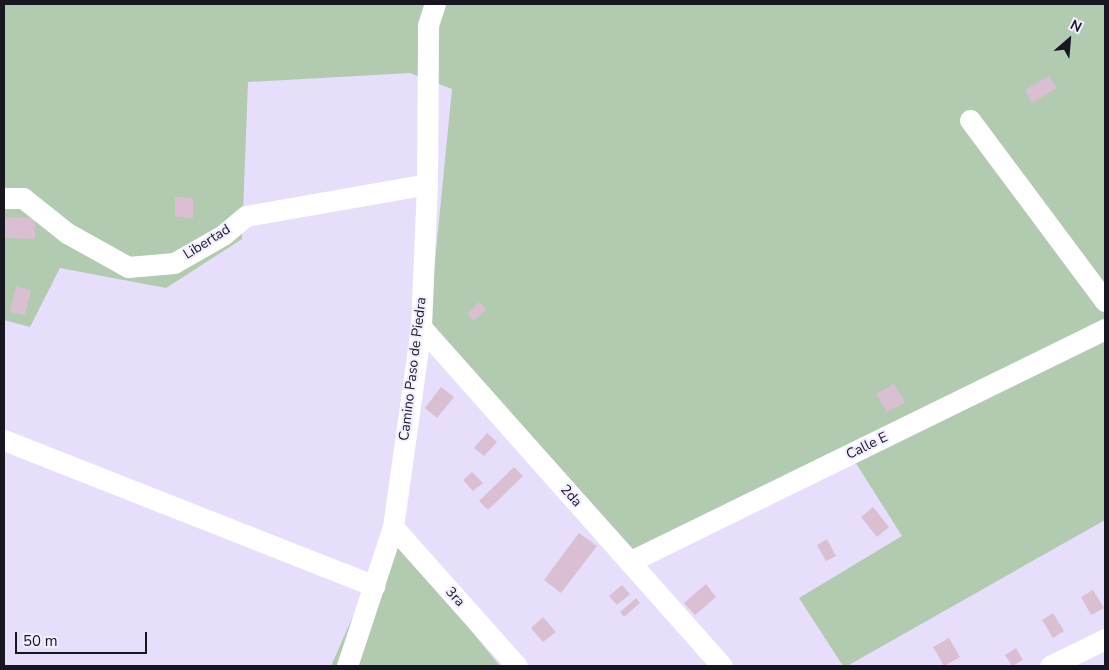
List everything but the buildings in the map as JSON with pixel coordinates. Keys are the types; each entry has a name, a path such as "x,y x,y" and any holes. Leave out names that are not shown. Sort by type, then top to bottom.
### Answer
{"street":[{"name":"Camino Paso de Piedra","path":"347,666 393,527 421,326 427,184 428,25 435,4"},
{"path":"970,120 1105,301"},
{"name":"Libertad","path":"4,198 23,198 66,233 128,267 174,263 223,235 246,216 427,184"},
{"name":"2da","path":"421,326 722,666"},
{"name":"Calle E","path":"629,562 1105,330"},
{"path":"4,440 374,586"},
{"name":"3ra","path":"393,527 517,666"},
{"path":"1050,666 1105,639"}],"green space":[{"path":"4,4 1105,4 1105,520 847,666 843,666 799,598 902,536 845,446 644,561 429,322 452,89 410,73 248,82 242,239 166,288 60,268 30,327 4,320"},
{"path":"390,532 500,666 331,666"}]}
